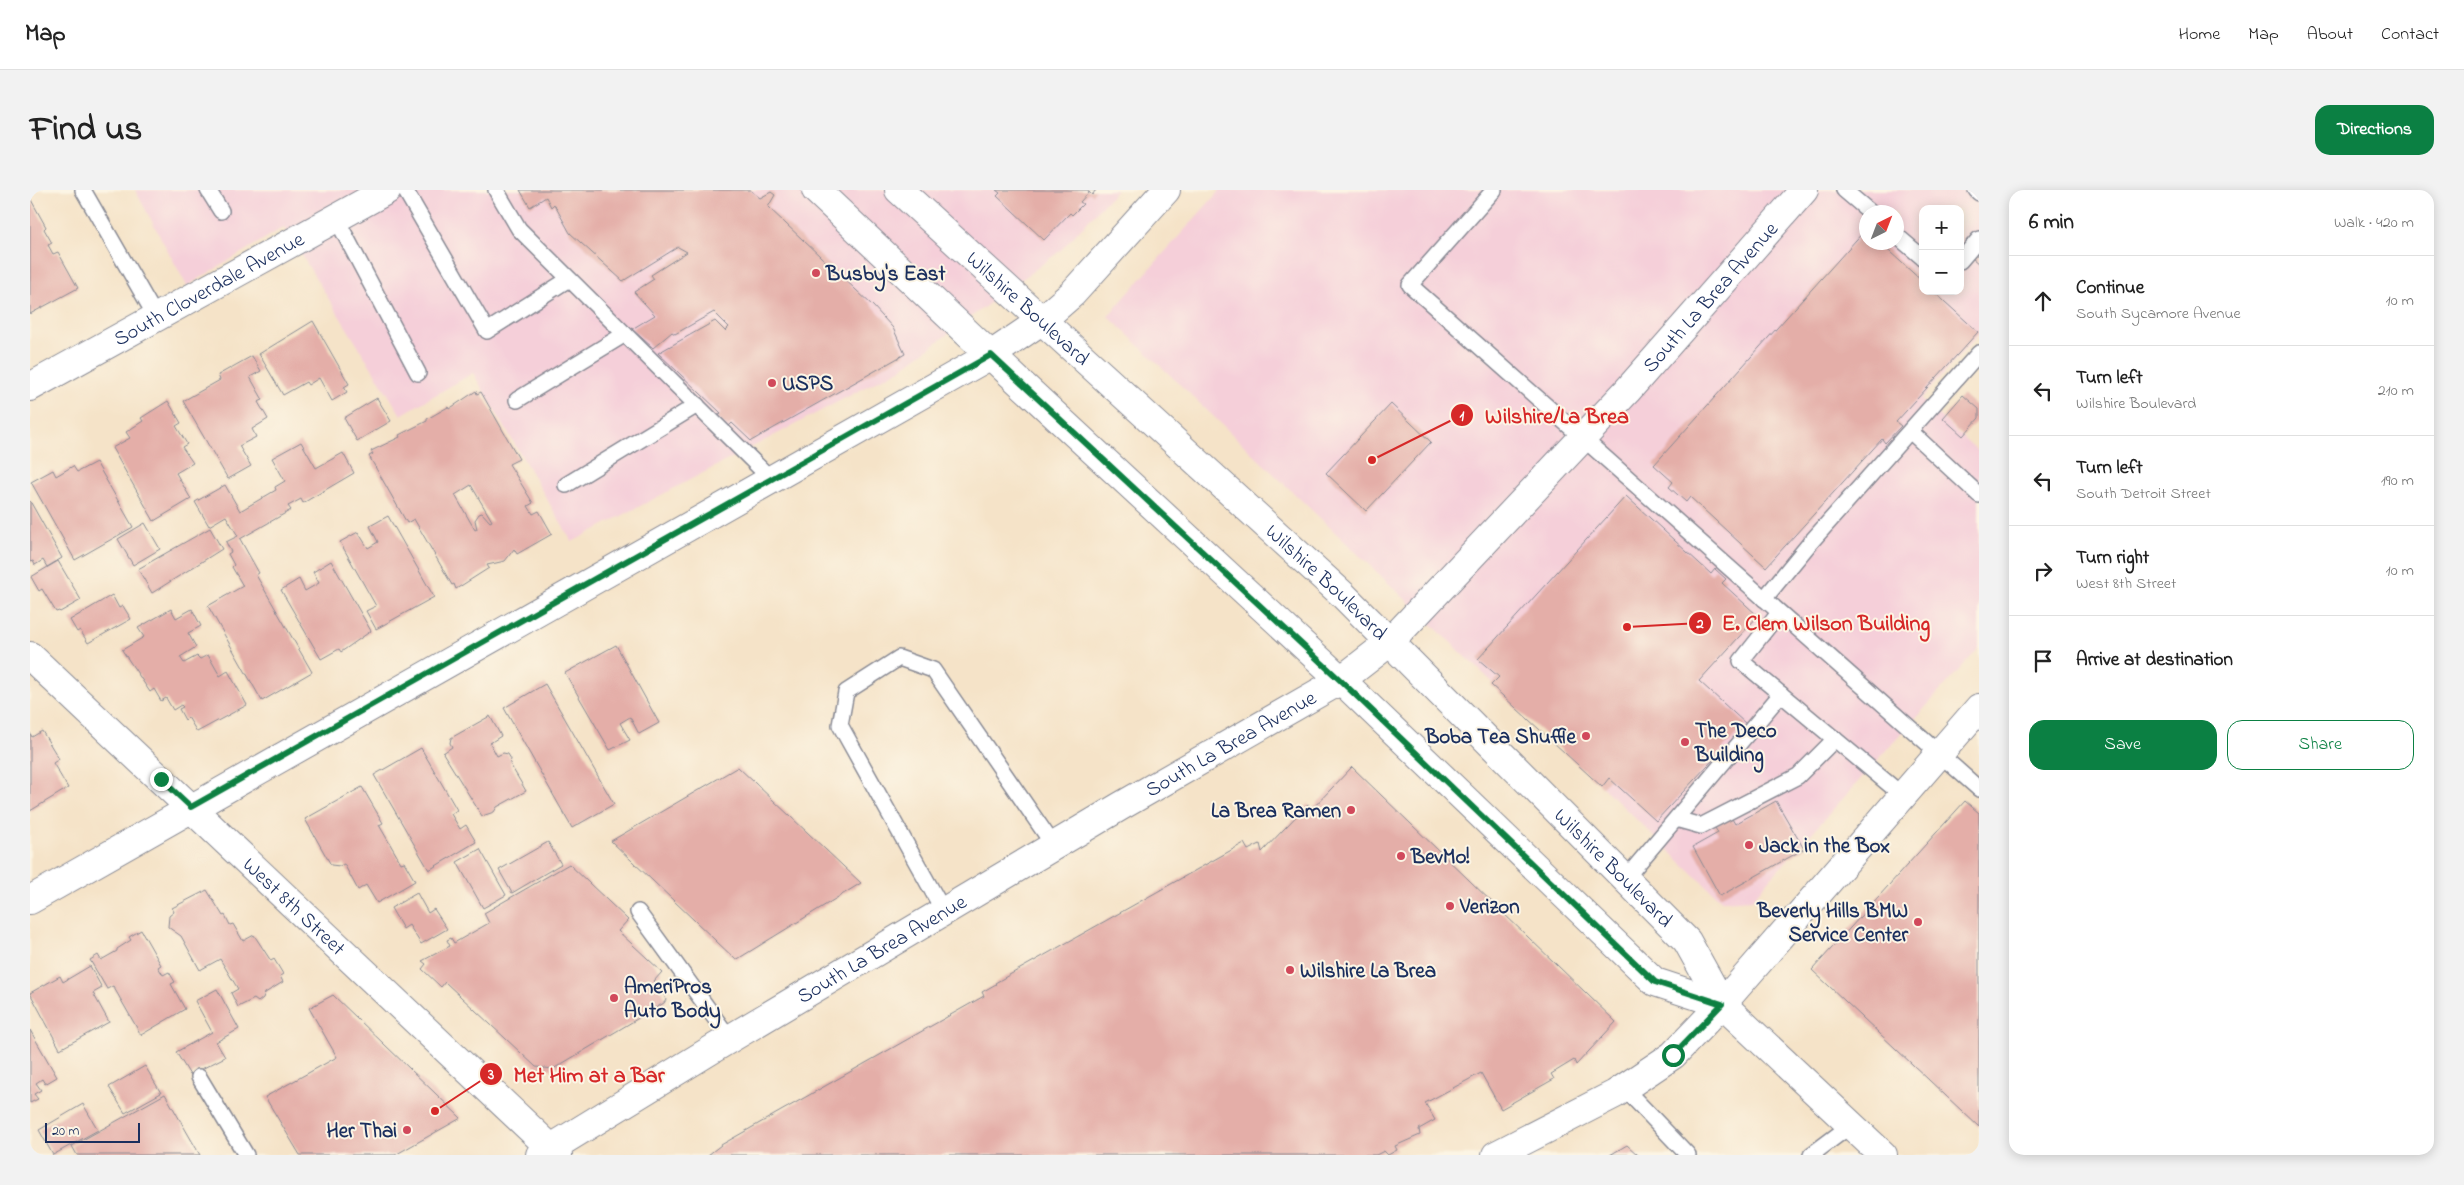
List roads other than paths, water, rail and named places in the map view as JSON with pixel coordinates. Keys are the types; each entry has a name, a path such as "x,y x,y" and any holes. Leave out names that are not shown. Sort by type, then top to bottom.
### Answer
{"main road":[{"name":"South Cloverdale Avenue","path":"30,387 387,190"},
{"name":"Wilshire Boulevard","path":"816,190 1340,680 1655,982 1722,1004"},
{"name":"Wilshire Boulevard","path":"899,190 1343,595 1687,942 1722,1004 1883,1155"},
{"path":"30,900 991,355 1041,321 1072,294 1166,190"},
{"name":"South La Brea Avenue","path":"550,1153 730,1039 1054,846 1340,680 1390,642 1627,391 1804,190"},
{"name":"West 8th Street","path":"30,656 191,807 550,1153"},
{"path":"1496,1155 1624,1088 1673,1055 1722,1004 1938,752 1979,708"}],"lane":[{"path":"83,190 156,317"},
{"path":"208,190 221,212"},
{"path":"405,190 487,331 569,279"},
{"path":"496,190 519,229 771,479"},
{"path":"1494,190 1410,286 1979,789"},
{"path":"1844,190 1862,205"},
{"path":"1976,190 1979,193"},
{"path":"336,218 418,373"},
{"path":"1964,256 1979,239"},
{"path":"1904,242 1919,255"},
{"path":"517,400 625,334"},
{"path":"1764,599 1810,543 1979,353"},
{"path":"566,485 697,405"},
{"path":"1910,431 1979,495"},
{"path":"1779,613 1741,661 1902,794"},
{"path":"944,912 840,725 846,692 899,658 933,670 1054,846"},
{"path":"1625,879 1780,694"},
{"path":"1676,819 1701,826 1798,776 1835,739"},
{"path":"638,912 730,1039"},
{"path":"199,1077 246,1155"},
{"path":"1624,1088 1688,1155"},
{"path":"1811,1155 1851,1126"}],"place":[{"name":"Busby's East","path":"816,273"},
{"name":"USPS","path":"772,383"},
{"name":"Wilshire/La Brea","path":"1372,460"},
{"name":"E. Clem Wilson Building","path":"1627,627"},
{"name":"Boba Tea Shuffle","path":"1586,736"},
{"name":"The Deco Building","path":"1685,742"},
{"name":"La Brea Ramen","path":"1351,810"},
{"name":"Jack in the Box","path":"1749,845"},
{"name":"BevMo!","path":"1401,856"},
{"name":"Verizon","path":"1450,906"},
{"name":"Beverly Hills BMW Service Center","path":"1918,922"},
{"name":"Wilshire La Brea","path":"1290,970"},
{"name":"AmeriPros Auto Body","path":"614,998"},
{"name":"Met Him at a Bar","path":"435,1111"},
{"name":"Her Thai","path":"407,1130"}]}
